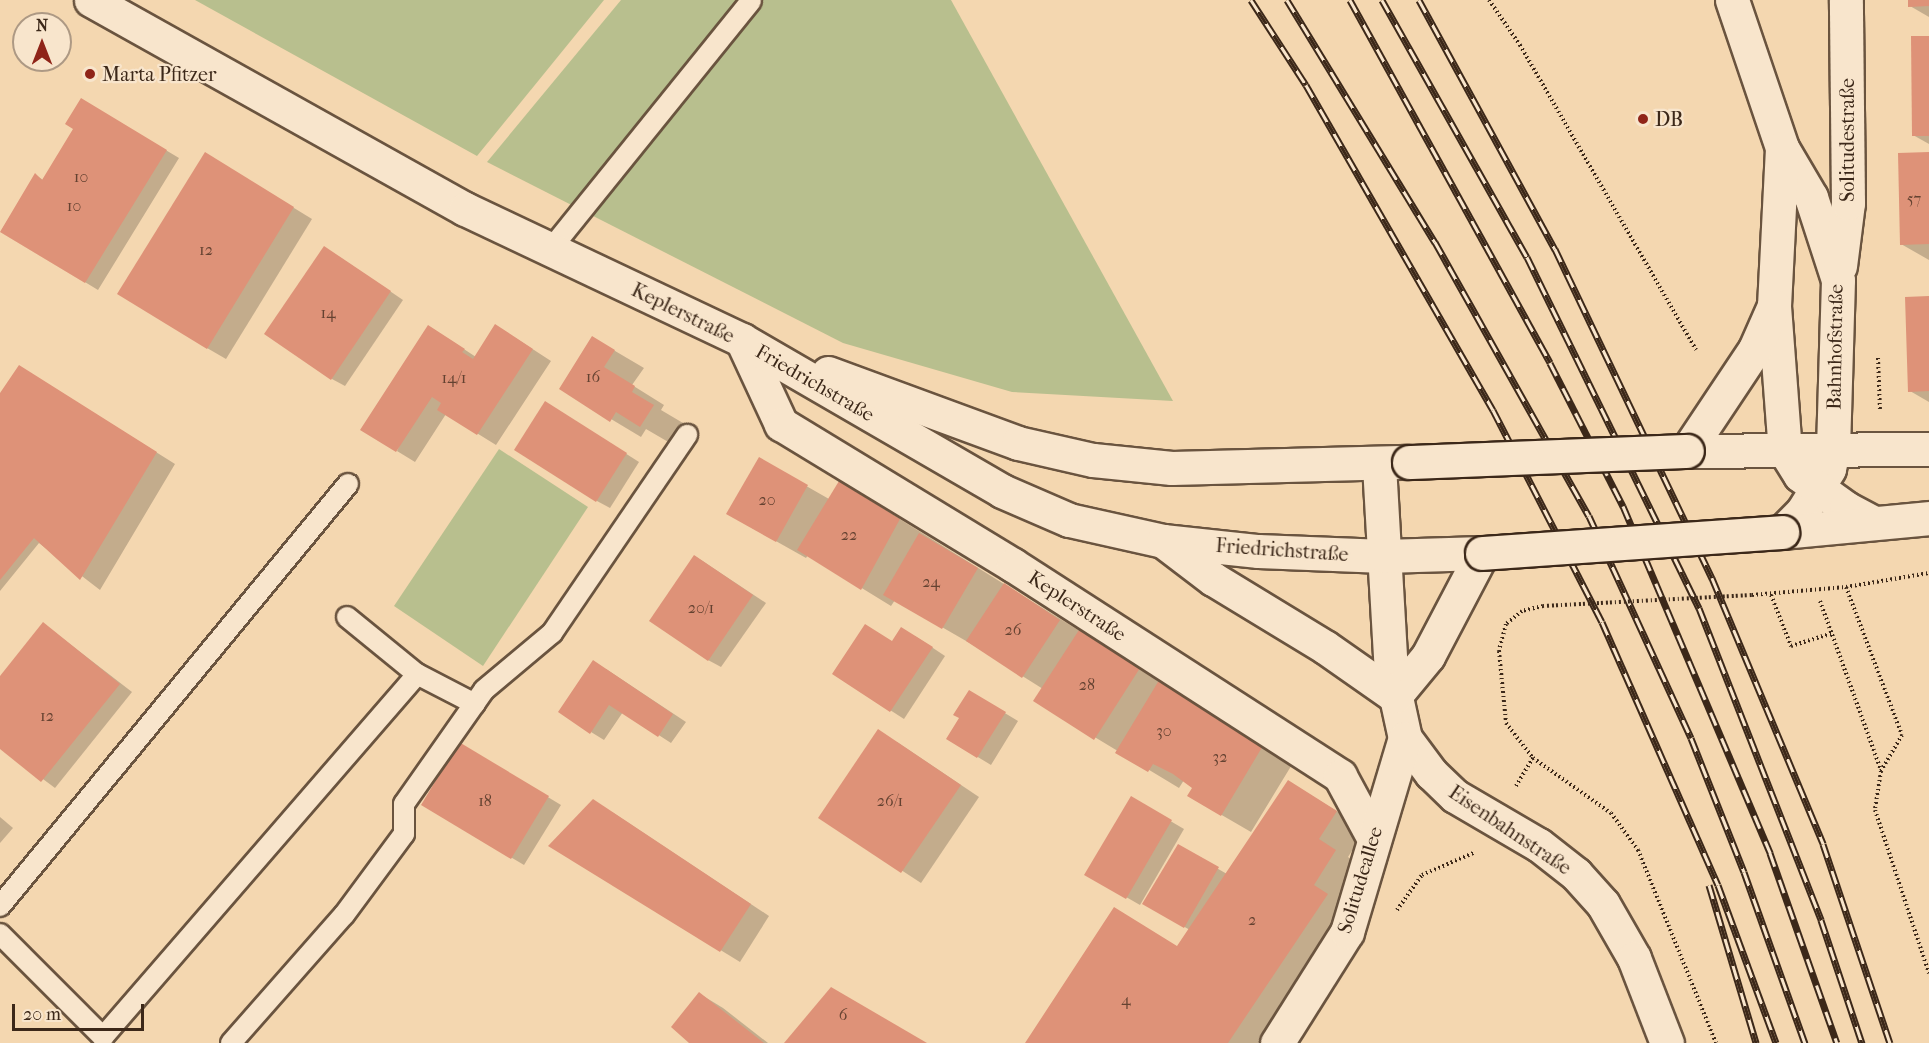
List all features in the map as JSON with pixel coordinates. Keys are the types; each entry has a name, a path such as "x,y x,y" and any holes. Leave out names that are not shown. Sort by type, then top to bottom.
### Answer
{"main road":[{"name":"Keplerstraße","path":"91,0 465,209 742,340 781,424 1013,565 1340,776 1372,837"},
{"name":"Bahnhofstraße","path":"1732,0 1782,148 1812,197 1838,280 1833,451"},
{"name":"Solitudestraße","path":"1838,280 1848,203 1846,0"},
{"name":"Bahnhofstraße","path":"1782,148 1780,245 1774,306 1785,452"},
{"name":"Bahnhofstraße","path":"1687,452 1755,349 1774,306"},
{"name":"Friedrichstraße","path":"742,340 1018,443 1093,459 1172,468 1394,464 1687,452 1929,450"},
{"name":"Friedrichstraße","path":"742,340 1002,491 1068,520 1163,541 1258,551 1384,556 1482,553 1782,532 1929,518"},
{"path":"1782,532 1802,512 1818,489 1829,469 1833,451"},
{"path":"1785,452 1800,475 1818,489 1874,523"},
{"name":"Eisenbahnstraße","path":"1394,464 1384,556 1395,696 1405,738 1431,773 1455,796 1539,844 1576,874 1603,904 1634,958 1667,1043"},
{"path":"1163,541 1213,579 1325,647 1395,696 1428,656 1482,553"},
{"name":"Solitudeallee","path":"1277,1043 1347,932 1372,837 1405,738"}],"lane":[{"path":"550,250 750,1"},
{"path":"231,1043 344,915 404,834 404,804 484,690 552,633 687,435"},
{"path":"0,906 348,484"},
{"path":"347,617 417,674 475,704"},
{"path":"0,934 103,1037 417,674"}],"path":[{"path":"1489,0 1520,45 1696,350"},
{"path":"1347,932 1382,931 1422,874 1470,857 1533,758 1506,723 1499,651 1506,624 1522,611 1543,606 1771,595 1846,587 1929,573"},
{"path":"1846,587 1902,735 1881,771 1875,810 1929,973"},
{"path":"1771,595 1791,646 1833,633"},
{"path":"1820,601 1881,771"}],"green space":[{"path":"195,0 604,0 477,156"},
{"path":"621,0 951,0 1173,401 1012,392 843,343 487,162"},
{"path":"499,449 588,507 483,666 394,606"}],"building":[{"path":"1908,0 1929,0 1929,6 1908,7"},
{"path":"1911,36 1929,36 1929,136 1912,136"},
{"path":"81,98 167,150 85,283 0,232 35,173 42,180 73,129 65,124"},
{"path":"205,152 294,207 207,349 117,294"},
{"path":"1929,152 1929,244 1900,245 1898,153"},
{"path":"324,246 391,291 331,380 264,334"},
{"path":"1929,296 1929,391 1908,392 1905,297"},
{"path":"495,324 533,349 477,435 437,410 441,403 432,397 396,452 360,430 428,325 465,349 462,352 473,359"},
{"path":"592,336 615,350 604,367 635,386 632,392 654,405 640,427 616,412 610,422 559,389"},
{"path":"19,365 157,452 80,580 34,538 0,580 0,393"},
{"path":"545,401 627,453 596,502 514,450"},
{"path":"759,457 808,485 776,542 726,514"},
{"path":"839,481 900,519 861,590 797,550"},
{"path":"919,533 978,568 942,629 883,595"},
{"path":"694,555 753,595 708,661 649,621"},
{"path":"1004,583 1060,620 1022,678 966,641"},
{"path":"43,622 120,684 41,782 0,749 0,676"},
{"path":"865,624 892,641 901,627 933,647 890,712 832,674"},
{"path":"1079,630 1140,668 1094,740 1033,701"},
{"path":"593,660 673,714 658,737 609,705 590,734 558,712"},
{"path":"1161,677 1267,739 1221,816 1187,796 1192,788 1173,774 1153,764 1148,772 1115,753"},
{"path":"969,690 1006,712 977,758 946,739 959,718 953,715"},
{"path":"878,729 961,785 901,873 818,818"},
{"path":"459,742 549,796 511,859 421,805"},
{"path":"1288,780 1337,811 1319,839 1336,850 1314,885 1328,894 1228,1043 1025,1043 1114,907 1177,946"},
{"path":"1131,796 1172,820 1126,899 1084,875"},
{"path":"593,799 751,904 720,952 548,846"},
{"path":"1178,844 1219,867 1184,928 1142,904"},
{"path":"831,987 927,1043 784,1043"},
{"path":"699,992 764,1043 689,1043 671,1027"}],"railway":[{"path":"1251,0 1306,85 1493,410 1602,622 1718,885 1776,1043"},
{"path":"1287,0 1435,242 1589,516 1691,738 1744,872 1805,1043"},
{"path":"1350,0 1550,363 1623,506 1770,853 1837,1043"},
{"path":"1382,0 1527,257 1699,608 1821,920 1862,1043"},
{"path":"1419,0 1555,249 1712,578 1823,844 1890,1043"},
{"path":"1709,885 1756,1043"}],"place":[{"name":"Marta Pfitzer","path":"90,74"},
{"name":"DB","path":"1643,119"}]}
